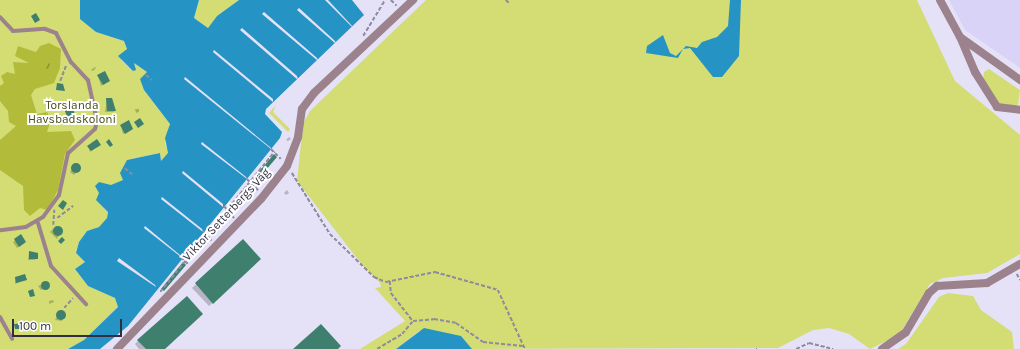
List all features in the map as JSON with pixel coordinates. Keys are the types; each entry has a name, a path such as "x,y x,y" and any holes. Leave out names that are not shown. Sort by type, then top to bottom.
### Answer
{"street":[{"name":"Viktor Setterbergs Väg","path":"117,349 263,196 287,166 306,103 413,0"},
{"path":"940,0 960,37 989,98 997,107 1020,110"},
{"path":"960,37 1020,80"},
{"path":"882,349 906,332 928,293 937,286 987,283 1020,264"}],"lane":[{"path":"0,19 13,31 54,32 69,60 88,80 96,106 97,126 68,154 53,204 38,223 0,230"},
{"path":"38,223 51,266 86,304"},
{"path":"0,317 12,339"}],"path":[{"path":"362,41 384,0"},
{"path":"506,0 509,3"},
{"path":"60,80 69,60"},
{"path":"146,75 152,80"},
{"path":"271,149 287,166 330,234 374,277 390,281 435,272 498,290 525,349"},
{"path":"159,290 274,152"},
{"path":"125,168 133,175"},
{"path":"247,179 263,196"},
{"path":"53,204 56,218"},
{"path":"53,225 56,218 73,206"},
{"path":"224,206 238,222"},
{"path":"203,231 216,245"},
{"path":"181,257 193,269"},
{"path":"390,281 394,299 413,321"},
{"path":"156,287 164,299"},
{"path":"64,308 78,296"},
{"path":"377,349 402,334 413,321 442,320 456,323 483,342 523,346"},
{"path":"796,349 809,343 833,349"}],"shaded area":[{"path":"949,0 1020,0 1020,68 965,30"}],"green space":[{"name":"Torslanda Havsbadskoloni","path":"0,0 80,0 96,32 124,41 127,49 121,60 133,71 134,63 147,72 144,90 170,124 165,143 169,153 161,162 160,153 127,160 123,180 99,193 103,207 108,212 107,218 99,227 87,231 79,242 76,253 85,262 75,269 88,286 115,298 118,307 84,340 68,349 0,349"},
{"path":"199,0 239,0 217,16 208,28 194,18"},
{"path":"426,0 917,0 955,81 1020,135 1020,254 987,273 943,278 930,284 899,335 870,349 849,334 829,328 813,330 778,348 464,349 419,331 396,349 360,349 405,321 375,288 381,287 380,283 363,266 297,181 303,124 310,111"},
{"path":"49,43 61,49 60,68 54,83 35,89 31,95 37,114 47,112 51,120 47,132 71,131 75,140 65,154 58,190 47,210 40,208 30,216 24,210 23,186 0,170 0,140 16,126 9,122 8,111 0,101 0,86 4,83 1,76 7,72 15,74 13,62 29,63 15,56 18,46 36,52 40,46"},
{"path":"989,69 1020,90 1018,105 1000,105 983,82 984,72"},
{"path":"276,105 273,112 290,129 288,132 269,113"},
{"path":"948,293 973,296 981,310 1012,332 1014,349 898,349 906,344 939,297"}],"water":[{"path":"80,0 199,0 194,18 208,28 217,16 239,0 352,0 364,15 266,109 265,114 282,132 280,138 128,326 100,349 68,349 84,340 118,307 115,298 88,286 75,269 85,262 76,253 79,242 87,231 99,227 107,218 108,212 96,200 99,193 95,186 99,182 111,185 123,180 120,173 127,160 160,153 161,161 168,153 165,138 170,124 144,90 140,79 147,72 134,63 136,70 133,71 118,56 127,49 124,41 96,32 80,19"},
{"path":"730,0 741,0 739,56 722,77 713,77 690,48 683,49 686,46 697,48 702,42 717,37 728,26"},
{"path":"663,35 670,53 676,56 683,49 678,58 646,53 647,46"},
{"path":"424,328 461,336 472,349 396,349"}],"pier":[{"path":"325,0 328,0 354,28 351,26"},
{"path":"299,8 335,41 336,44 297,10"},
{"path":"264,12 317,58 318,61 262,14"},
{"path":"242,28 297,76 298,80 240,30"},
{"path":"214,50 273,99 273,102 213,52"},
{"path":"185,77 271,148 271,149 184,79"},
{"path":"202,142 246,177 247,179 201,144"},
{"path":"183,171 223,204 223,207 182,173"},
{"path":"162,197 202,229 203,232 161,199"},
{"path":"145,226 180,255 181,257 144,228"},
{"path":"119,258 155,285 156,287 117,261"}],"building":[{"path":"36,13 40,20 35,23 31,16"},
{"path":"105,71 110,81 103,85 97,75"},
{"path":"57,83 63,84 65,91 56,90"},
{"path":"106,98 112,98 116,111 107,111"},
{"path":"72,106 76,117 69,120 64,109"},
{"path":"140,118 144,124 138,128 134,122"},
{"path":"129,120 133,129 125,134 120,125"},
{"path":"97,139 101,145 91,151 87,146"},
{"path":"109,139 113,145 110,147 106,142"},
{"path":"274,154 277,157 254,184 251,181"},
{"path":"76,163 81,168 76,173 71,168"},
{"path":"247,186 250,189 232,210 229,207"},
{"path":"63,200 67,203 63,210 58,206"},
{"path":"226,211 229,214 211,235 208,232"},
{"path":"56,226 60,226 62,227 62,235 56,236 53,233 53,229"},
{"path":"21,234 26,242 19,247 14,239"},
{"path":"62,237 65,240 61,244 58,241"},
{"path":"205,237 208,239 190,260 187,257"},
{"path":"243,239 261,259 213,304 195,283"},
{"path":"29,251 38,253 38,259 29,259"},
{"path":"183,262 186,265 164,291 161,289"},
{"path":"25,274 27,280 16,283 15,277"},
{"path":"45,280 50,285 45,290 40,285"},
{"path":"33,289 35,296 30,297 28,291"},
{"path":"187,296 203,314 165,349 146,349 137,340"},
{"path":"59,310 63,310 65,311 65,319 59,320 56,317 56,313"},
{"path":"23,323 23,329 15,329 14,324"},
{"path":"321,324 341,346 338,349 293,349"}]}
